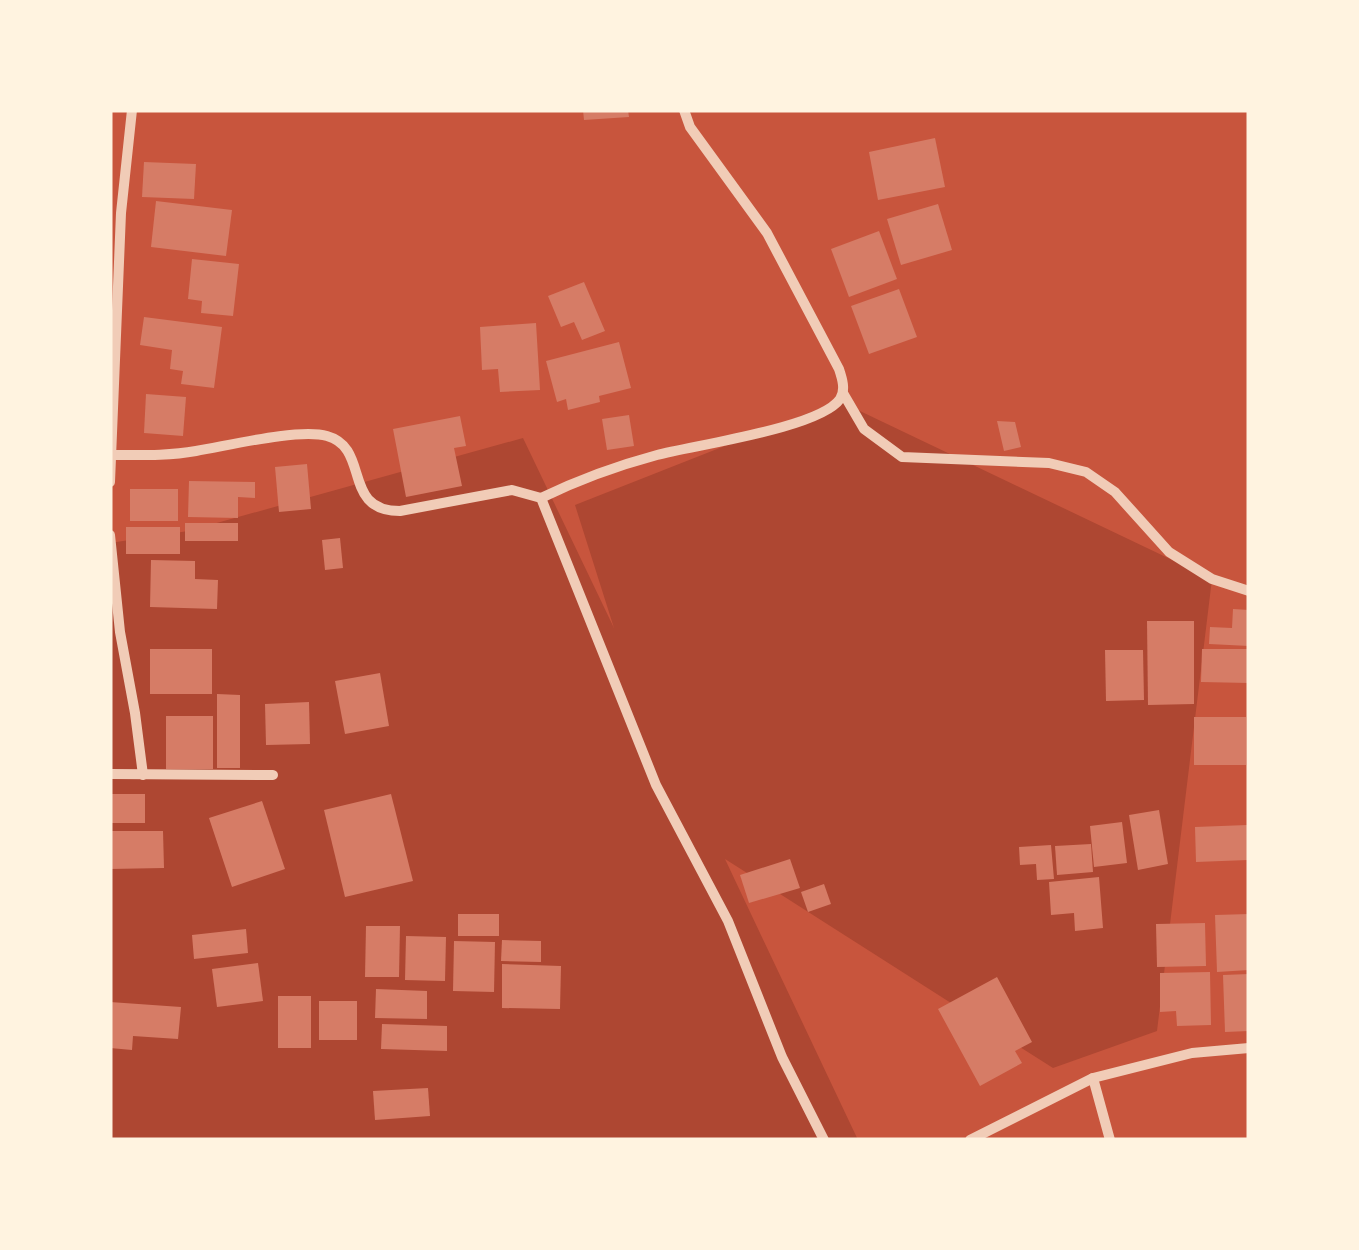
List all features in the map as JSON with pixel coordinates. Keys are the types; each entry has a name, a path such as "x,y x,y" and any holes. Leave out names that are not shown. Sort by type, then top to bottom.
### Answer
{"street":[{"path":"110,482 121,212 132,110"},
{"path":"684,110 690,127 768,234 839,368 843,392 864,428 902,458 1049,463 1086,472 1115,492 1169,552 1212,579 1249,591"},
{"path":"111,455 166,455 322,434 340,440 365,495 382,510 512,490 541,498 584,478 660,454 772,431 823,410 839,401 843,392"},
{"path":"541,498 656,785 728,921 782,1058 824,1140"},
{"path":"110,535 120,632 143,774"},
{"path":"110,774 273,776"},
{"path":"970,1140 1092,1078 1192,1053 1249,1048"},
{"path":"1092,1078 1110,1140"}],"shaded area":[{"path":"839,401 1212,579 1157,1031 1053,1068 725,859 858,1140 110,1140 110,543 188,531 523,438 614,628 575,505"}],"building":[{"path":"583,110 628,110 629,117 584,120"},
{"path":"935,138 945,187 878,200 869,152"},
{"path":"144,162 196,164 194,199 142,197"},
{"path":"156,201 232,210 226,256 151,247"},
{"path":"938,204 952,250 901,265 887,219"},
{"path":"879,231 897,279 849,297 831,249"},
{"path":"192,259 239,264 233,316 201,313 202,301 188,299"},
{"path":"584,282 605,331 582,340 574,322 561,327 548,296"},
{"path":"899,289 917,337 869,354 851,306"},
{"path":"144,317 222,327 214,388 181,384 183,371 170,369 172,350 140,345"},
{"path":"536,323 540,390 500,392 498,369 482,370 480,327"},
{"path":"619,342 631,388 568,410 566,399 557,402 546,361"},
{"path":"146,394 186,397 183,436 144,433"},
{"path":"629,415 634,446 607,450 602,419"},
{"path":"460,416 466,446 454,448 462,486 406,497 393,429"},
{"path":"997,421 1015,422 1021,447 1004,451"},
{"path":"307,464 311,509 279,512 275,467"},
{"path":"189,481 255,482 255,498 238,497 238,518 188,517"},
{"path":"130,489 178,489 178,521 130,521"},
{"path":"185,523 238,523 238,541 185,541"},
{"path":"126,527 180,527 180,554 126,554"},
{"path":"340,538 343,568 325,570 322,540"},
{"path":"151,560 195,561 195,579 218,580 217,609 150,607"},
{"path":"1233,609 1249,610 1249,646 1209,644 1210,627 1232,628"},
{"path":"1147,621 1194,621 1194,704 1148,705"},
{"path":"150,649 212,649 212,694 150,694"},
{"path":"1202,649 1249,649 1249,683 1201,682"},
{"path":"1105,650 1143,650 1144,700 1106,701"},
{"path":"380,673 389,726 345,734 335,681"},
{"path":"217,694 240,695 240,768 217,768"},
{"path":"309,702 310,744 266,745 265,704"},
{"path":"166,716 213,716 213,769 166,769"},
{"path":"1194,717 1246,717 1246,765 1194,765"},
{"path":"110,794 145,794 145,823 110,823"},
{"path":"391,794 413,881 345,897 324,810"},
{"path":"262,801 285,869 232,887 209,818"},
{"path":"1159,810 1168,864 1138,870 1129,815"},
{"path":"1122,822 1127,863 1094,867 1090,826"},
{"path":"1247,825 1248,860 1196,862 1195,827"},
{"path":"110,831 163,831 164,868 110,869"},
{"path":"1091,844 1093,872 1057,875 1055,846"},
{"path":"1051,845 1054,879 1037,880 1036,864 1020,865 1019,847"},
{"path":"790,859 800,888 749,903 740,875"},
{"path":"1099,877 1103,928 1075,931 1074,913 1051,915 1049,882"},
{"path":"824,884 831,904 808,912 801,892"},
{"path":"458,914 499,914 499,936 458,936"},
{"path":"1249,914 1249,970 1217,972 1215,915"},
{"path":"1205,923 1206,966 1157,967 1156,924"},
{"path":"366,926 400,926 399,977 365,977"},
{"path":"246,929 248,953 194,959 192,935"},
{"path":"406,936 446,937 445,981 405,980"},
{"path":"502,940 541,941 541,962 501,961"},
{"path":"454,941 495,942 494,992 453,991"},
{"path":"258,963 263,1001 217,1007 212,969"},
{"path":"502,964 561,966 560,1009 502,1008"},
{"path":"1210,972 1211,1025 1177,1026 1176,1011 1160,1012 1160,973"},
{"path":"1249,974 1249,1031 1225,1032 1223,975"},
{"path":"997,977 1032,1042 1015,1051 1022,1063 980,1086 938,1009"},
{"path":"376,989 427,991 427,1019 375,1018"},
{"path":"278,996 311,996 311,1048 278,1048"},
{"path":"319,1001 357,1001 357,1040 319,1040"},
{"path":"110,1002 181,1007 178,1039 133,1036 132,1050 110,1048"},
{"path":"382,1024 447,1026 447,1051 381,1049"},
{"path":"428,1088 430,1116 375,1120 373,1091"}]}
